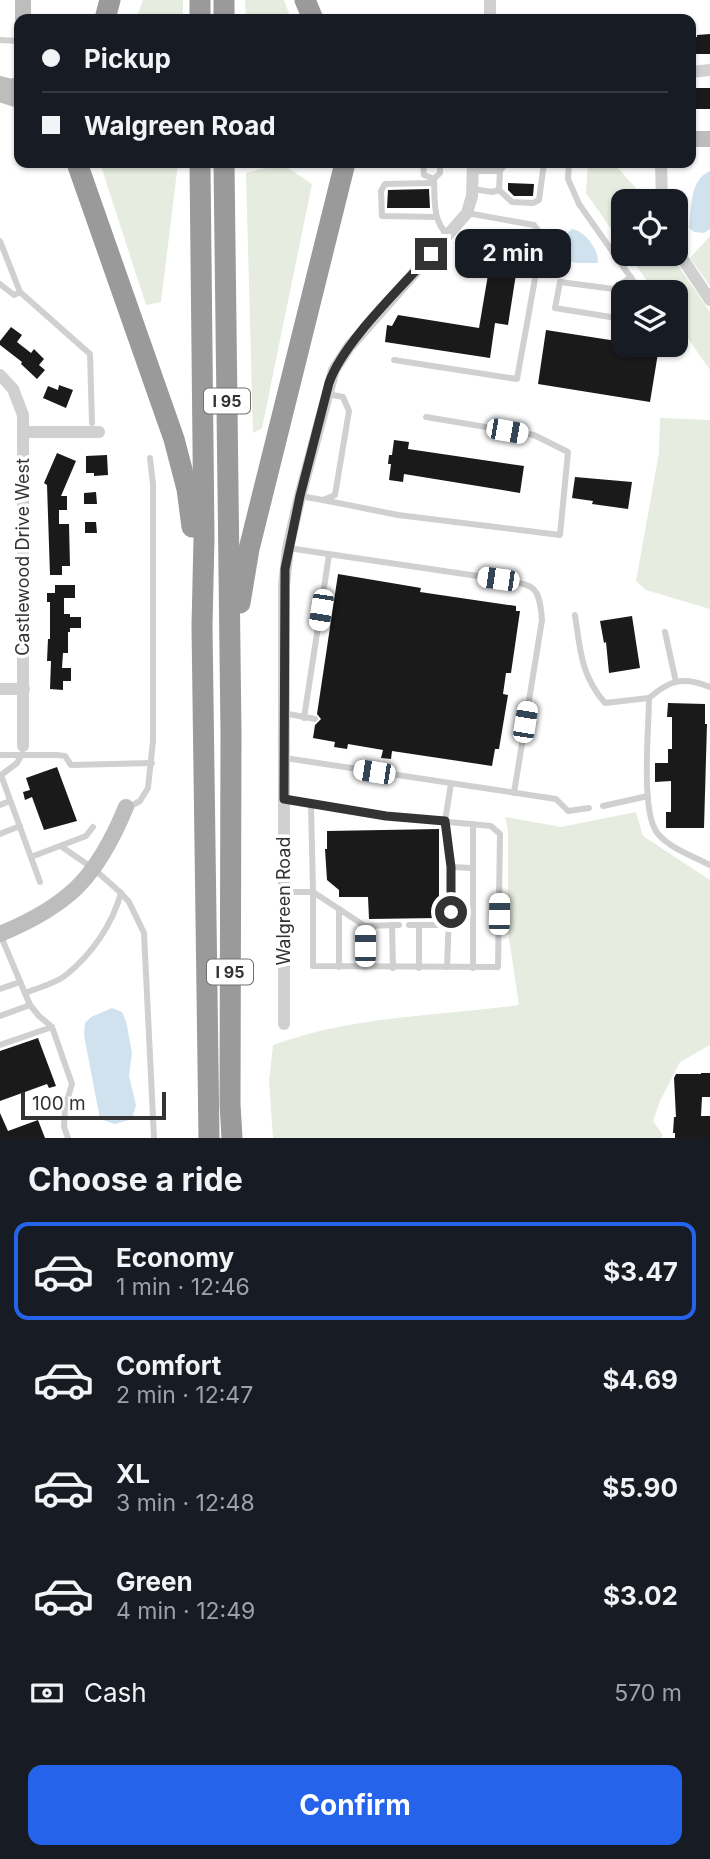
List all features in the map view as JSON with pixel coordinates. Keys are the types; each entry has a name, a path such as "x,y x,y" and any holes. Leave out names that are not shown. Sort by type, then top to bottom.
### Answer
{"highway":[{"path":"79,168 181,462 191,510 202,626"},
{"name":"I 95","path":"200,168 204,538 202,626 209,1138"},
{"name":"I 95","path":"224,168 231,733 232,1138"},
{"path":"231,733 241,599 249,548 346,168"}],"street":[{"name":"Walgreen Road","path":"284,1024 284,586 288,548 334,370 349,347 467,213 471,205 473,168"},
{"path":"661,168 662,189"},
{"path":"687,266 710,300"},
{"name":"Castlewood Drive West","path":"0,375 13,389 21,406 23,432 23,750"},
{"path":"23,432 96,428"},
{"path":"0,689 24,689"},
{"path":"0,934 42,915 75,891 94,869 108,846 126,807"}],"lane":[{"path":"424,168 424,175 434,181"},
{"path":"436,217 382,216 381,191 385,184 422,185 434,181 440,168"},
{"path":"480,168 500,171"},
{"path":"499,190 502,168"},
{"path":"499,190 512,202 533,203 539,200 543,168"},
{"path":"569,168 568,179 579,204 633,280"},
{"path":"434,181 436,217 442,230 448,235"},
{"path":"472,189 492,192 499,190"},
{"path":"396,208 396,216"},
{"path":"422,208 422,216"},
{"path":"394,360 517,379 541,234 534,225 467,213"},
{"path":"0,241 20,292 90,354 96,428"},
{"path":"0,259 9,265"},
{"path":"627,280 631,277"},
{"path":"611,289 560,282 555,308 611,317"},
{"path":"0,284 15,295 20,292"},
{"path":"323,500 335,495 349,411 343,397 326,394"},
{"path":"300,496 398,515 560,535 568,452 534,435 426,417"},
{"path":"126,807 134,805 145,795 152,763 153,484 149,458"},
{"path":"288,548 498,579 536,589 540,596 542,620 514,793"},
{"path":"304,718 329,555"},
{"path":"575,615 582,662 591,687 605,703 649,698 664,685 682,680 710,687"},
{"path":"665,632 676,682"},
{"path":"649,698 650,822 659,835 673,846 710,864"},
{"path":"283,713 315,719"},
{"path":"0,755 23,750 65,756 71,765 152,763"},
{"path":"23,750 17,764 1,775 40,882"},
{"path":"283,758 556,799 568,811 589,808"},
{"path":"447,967 451,867 445,821 451,784"},
{"path":"603,806 648,796"},
{"path":"284,799 386,816 491,826 500,834 498,967 313,966 311,804"},
{"path":"0,805 10,801"},
{"path":"386,816 393,824"},
{"path":"403,824 409,817"},
{"path":"473,824 473,968"},
{"path":"0,834 20,826"},
{"path":"31,857 86,836 93,827"},
{"path":"62,847 94,869 121,893 129,902 144,933 154,1138"},
{"path":"451,867 472,868"},
{"path":"284,892 313,892 365,926 396,925 393,968"},
{"path":"25,993 64,977 99,939 115,915 121,893"},
{"path":"339,909 339,967"},
{"path":"451,912 472,913"},
{"path":"409,925 450,925"},
{"path":"419,925 419,968"},
{"path":"365,926 365,967"},
{"path":"0,934 30,1005 52,1027 72,1084 65,1107 64,1127 68,1138"},
{"path":"0,960 9,957"},
{"path":"0,989 20,982"},
{"path":"0,1016 30,1005"},
{"path":"0,1045 52,1027"}],"shaded area":[{"path":"143,0 183,0 183,14 138,14"},
{"path":"245,0 284,0 289,14 246,14"},
{"path":"102,168 177,168 161,302 146,305"},
{"path":"266,168 288,168 312,184 262,428 253,433 246,173"},
{"path":"588,168 618,168 637,189 611,189 611,229 586,193"},
{"path":"710,236 710,286 690,258"},
{"path":"637,266 678,266 688,280 646,280"},
{"path":"688,280 710,312 710,370 688,338"},
{"path":"660,418 710,420 710,609 646,590 636,581 659,453"},
{"path":"636,812 643,836 710,880 710,1045 680,1062 653,1121 662,1138 273,1138 269,1081 273,1045 303,1035 364,1022 519,1005 508,932 508,830 505,817 561,827"}],"water":[{"path":"710,171 710,229 704,233 694,232 689,228 693,195 698,181"},
{"path":"572,229 582,233 590,242 598,263 576,263 563,259 566,234"},
{"path":"112,1008 122,1012 126,1021 132,1053 129,1076 136,1105 132,1119 115,1124 100,1119 84,1035 85,1023 91,1017"}],"building":[{"path":"710,34 710,54 696,54 697,35"},
{"path":"696,88 710,88 710,109 696,109"},
{"path":"508,183 534,184 533,196 514,196 508,190"},
{"path":"429,189 430,208 387,208 388,190"},
{"path":"495,230 503,238 499,252 519,255 508,325 495,323 490,358 385,342 387,325 392,326 398,315 479,328 492,251 484,238 488,232"},
{"path":"11,327 22,335 17,342 31,353 34,349 44,359 39,365 45,370 37,379 22,362 0,345"},
{"path":"546,330 611,340 611,357 657,357 650,402 538,384"},
{"path":"59,385 73,390 66,408 43,398 48,386 58,390"},
{"path":"394,440 409,442 408,449 524,466 520,493 404,474 403,482 389,480 389,455 392,455"},
{"path":"57,453 76,461 61,496 67,496 67,510 59,510 59,524 69,524 70,566 62,566 62,575 50,575 47,485 44,483"},
{"path":"107,455 108,475 94,476 94,473 86,473 86,456"},
{"path":"575,477 632,482 628,509 572,498"},
{"path":"96,492 97,504 84,504 84,493"},
{"path":"85,522 96,522 97,533 85,533"},
{"path":"338,574 421,588 420,592 516,606 516,611 520,611 511,673 506,673 503,694 508,695 499,749 495,749 492,766 392,751 391,759 381,758 383,750 348,744 347,749 334,747 335,742 313,738 315,725 321,719 317,714"},
{"path":"55,585 75,585 75,598 64,598 64,614 81,617 81,628 70,628 68,632 68,653 63,653 62,668 71,668 71,681 63,681 63,690 50,689 51,661 47,661 50,602 47,602 47,593 55,593"},
{"path":"632,616 640,668 609,673 606,642 604,643 600,621"},
{"path":"668,703 705,704 707,724 704,828 666,828 666,812 671,812 671,781 655,782 655,763 668,763 668,749 672,749 672,717 667,717"},
{"path":"57,767 77,821 44,830 32,797 25,800 23,792 30,790 26,778"},
{"path":"439,829 439,918 369,919 368,897 339,897 339,890 327,880 327,831"},
{"path":"38,1038 56,1086 49,1088 47,1084 0,1101 0,1051"},
{"path":"710,1073 710,1097 702,1097 701,1116 710,1116 710,1138 675,1138 674,1078 676,1074"},
{"path":"0,1113 8,1131 38,1120 45,1138 0,1138"}],"route":[{"path":"431,254 349,347 329,383 300,496 285,569 284,799 386,816 445,821 451,867 451,912"}]}
